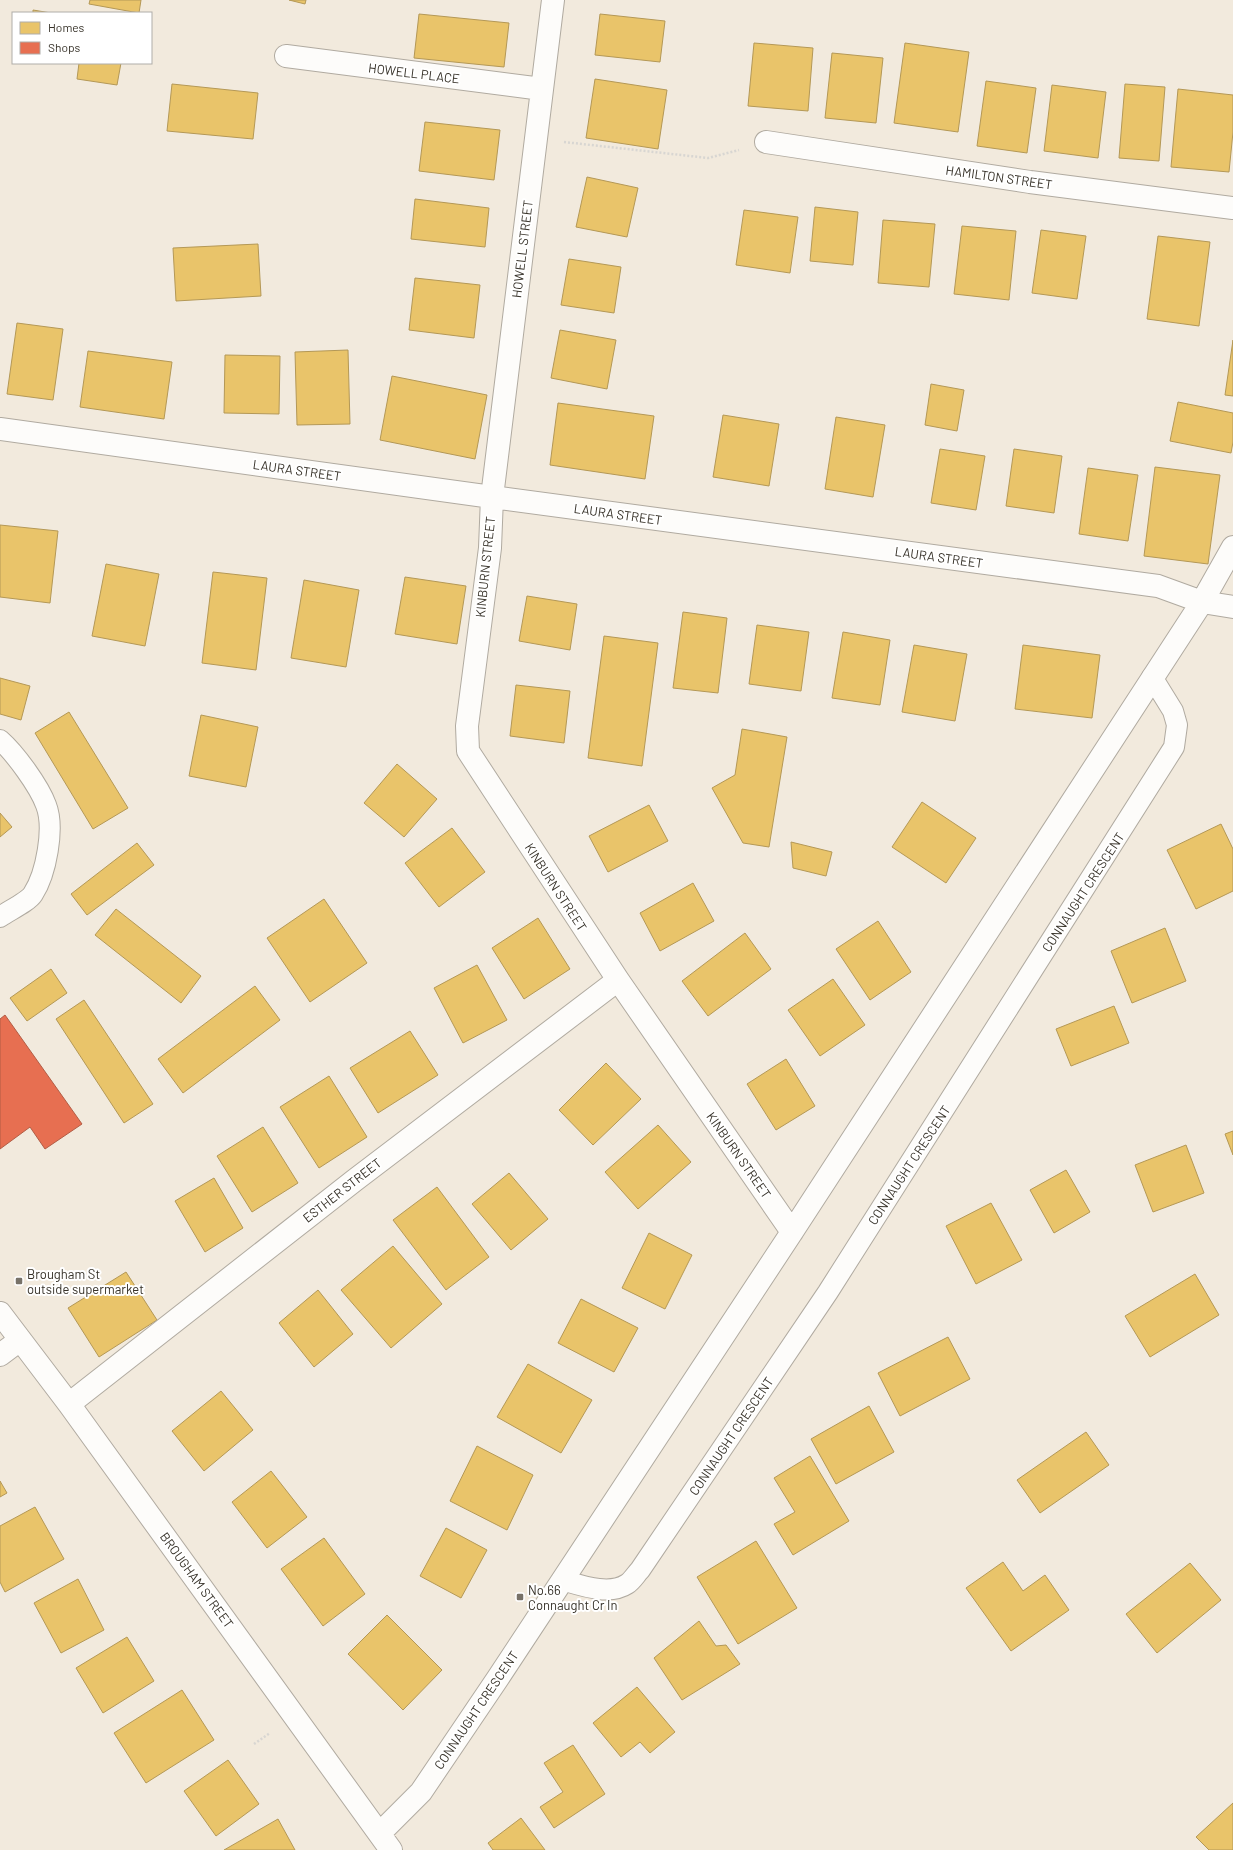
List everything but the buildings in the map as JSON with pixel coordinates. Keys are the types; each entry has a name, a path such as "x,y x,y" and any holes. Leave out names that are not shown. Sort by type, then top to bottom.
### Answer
{"street":[{"name":"HOWELL STREET","path":"492,497 553,0"},
{"name":"HOWELL PLACE","path":"286,56 542,88"},
{"name":"HAMILTON STREET","path":"766,142 1030,182 1233,208"},
{"name":"LAURA STREET","path":"0,429 492,497 1158,586 1202,602 1233,607"},
{"name":"KINBURN STREET","path":"492,497 490,548 467,726 468,751 618,980 792,1232"},
{"name":"CONNAUGHT CRESCENT","path":"386,1842 421,1792 792,1232 1202,602 1233,547"},
{"name":"ESTHER STREET","path":"69,1404 355,1180 618,980"},
{"name":"BROUGHAM STREET","path":"0,1313 69,1404 386,1842"},
{"path":"0,1355 20,1340"}],"lane":[{"name":"CONNAUGHT CRESCENT","path":"562,1580 590,1588 608,1589 627,1584 640,1570 828,1292 1174,747 1177,725 1173,711 1152,677"},
{"path":"0,740 7,747 36,787 46,806 50,828 47,853 42,874 32,896 0,917"}],"path":[{"path":"535,138 708,158 766,142"},
{"path":"254,1744 271,1733"}],"place":[{"name":"Brougham St outside supermarket","path":"19,1281"},
{"name":"No.66 Connaught Cr In","path":"520,1597"}]}
